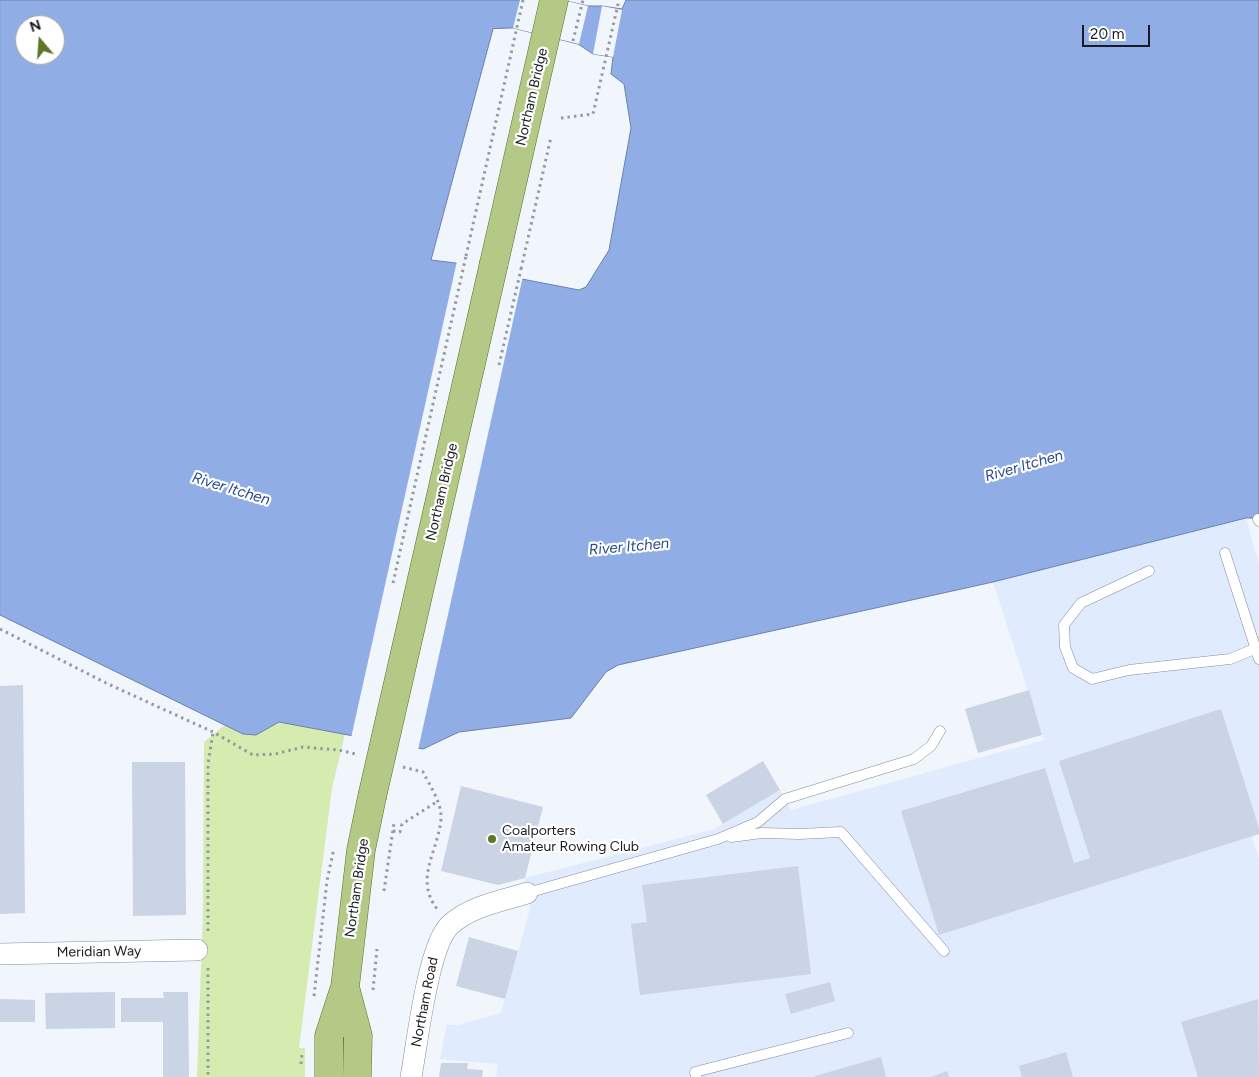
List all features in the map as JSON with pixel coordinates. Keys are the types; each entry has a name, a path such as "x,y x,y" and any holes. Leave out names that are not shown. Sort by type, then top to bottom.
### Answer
{"main road":[{"name":"Northam Bridge","path":"329,1077 330,1036 345,987 361,850 372,797 554,0"},
{"name":"Northam Bridge","path":"345,987 358,1036 357,1077"}],"street":[{"path":"449,925 473,910 527,893"},
{"name":"Northam Road","path":"411,1077 433,957 449,925"},
{"name":"Meridian Way","path":"0,954 203,955"}],"lane":[{"path":"1224,553 1259,658"},
{"path":"1149,571 1081,603 1064,624 1065,647 1073,668 1092,678 1128,670 1230,659 1257,648"},
{"path":"527,893 718,839 758,822 785,799 914,759 931,746 940,731"},
{"path":"718,839 762,833 841,832 944,951"},
{"path":"696,1077 695,1072 848,1033"}],"path":[{"name":"Northam Bridge","path":"392,587 522,0"},
{"path":"570,49 583,0"},
{"path":"561,118 593,114 620,0"},
{"path":"521,269 551,135"},
{"path":"0,629 106,683 213,732 253,755 275,754 302,747 338,750"},
{"path":"208,931 208,764 213,732"},
{"path":"353,762 355,753"},
{"path":"423,772 438,801 441,818 426,879 426,890 430,900 449,925"},
{"path":"393,831 400,832 402,824 438,801"},
{"path":"383,896 394,822"},
{"path":"314,1001 327,881 335,842"},
{"path":"373,992 377,947"},
{"path":"203,955 208,1077"}],"shaded area":[{"path":"1246,518 1259,564 1259,834 1252,837 1259,858 1259,1077 496,1077 498,1064 440,1059 447,1025 459,1025 501,1013 530,909 525,878 715,829 780,790 791,810 1044,740 993,582"}],"green space":[{"path":"0,513 640,659 618,665 606,672 571,718 459,732 423,749 345,734 332,788 299,1048 305,1048 305,1077 197,1077 203,911 204,742 225,725 0,615"}],"water":[{"name":"River Itchen","path":"0,0 562,0 588,6 622,9 626,0 1259,0 1259,518 1246,518 993,582 618,665 606,672 571,718 459,732 423,749 279,722 256,735 243,734 0,615","holes":["513,28 578,44 593,54 613,57 611,74 624,84 631,128 609,250 586,287 579,290 522,279 489,267 431,260 493,29"]}],"pier":[{"path":"520,0 562,0 588,6 579,44 513,28"},
{"path":"602,6 622,10 613,57 593,54"},
{"path":"457,261 490,265 523,276 418,750 351,738"}],"building":[{"path":"23,685 25,913 0,914 0,686"},
{"path":"1029,690 1042,735 978,753 965,709"},
{"path":"1221,709 1259,828 1259,834 939,935 901,811 1045,768 1074,863 1090,858 1059,761"},
{"path":"763,761 780,790 723,824 706,795"},
{"path":"132,762 185,762 186,915 133,916"},
{"name":"Coalporters Amateur Rowing Club","path":"461,786 543,807 525,878 498,885 441,871"},
{"path":"798,866 811,974 640,995 631,924 647,922 642,885"},
{"path":"469,937 518,951 505,999 456,986"},
{"path":"830,982 835,1001 791,1014 785,994"},
{"path":"115,992 115,1028 46,1029 45,993"},
{"path":"163,992 188,992 189,1077 163,1077 163,1022 121,1022 121,998 164,998"},
{"path":"0,999 35,1000 35,1022 0,1022"},
{"path":"1258,999 1259,1077 1198,1077 1181,1022"},
{"path":"1066,1052 1073,1077 1022,1077 1019,1066"},
{"path":"881,1057 886,1077 815,1077 815,1076"},
{"path":"441,1063 468,1063 467,1069 483,1070 482,1077 439,1077"},
{"path":"947,1071 949,1077 931,1077"}],"place":[{"name":"Coalporters Amateur Rowing Club","path":"492,839"}]}
